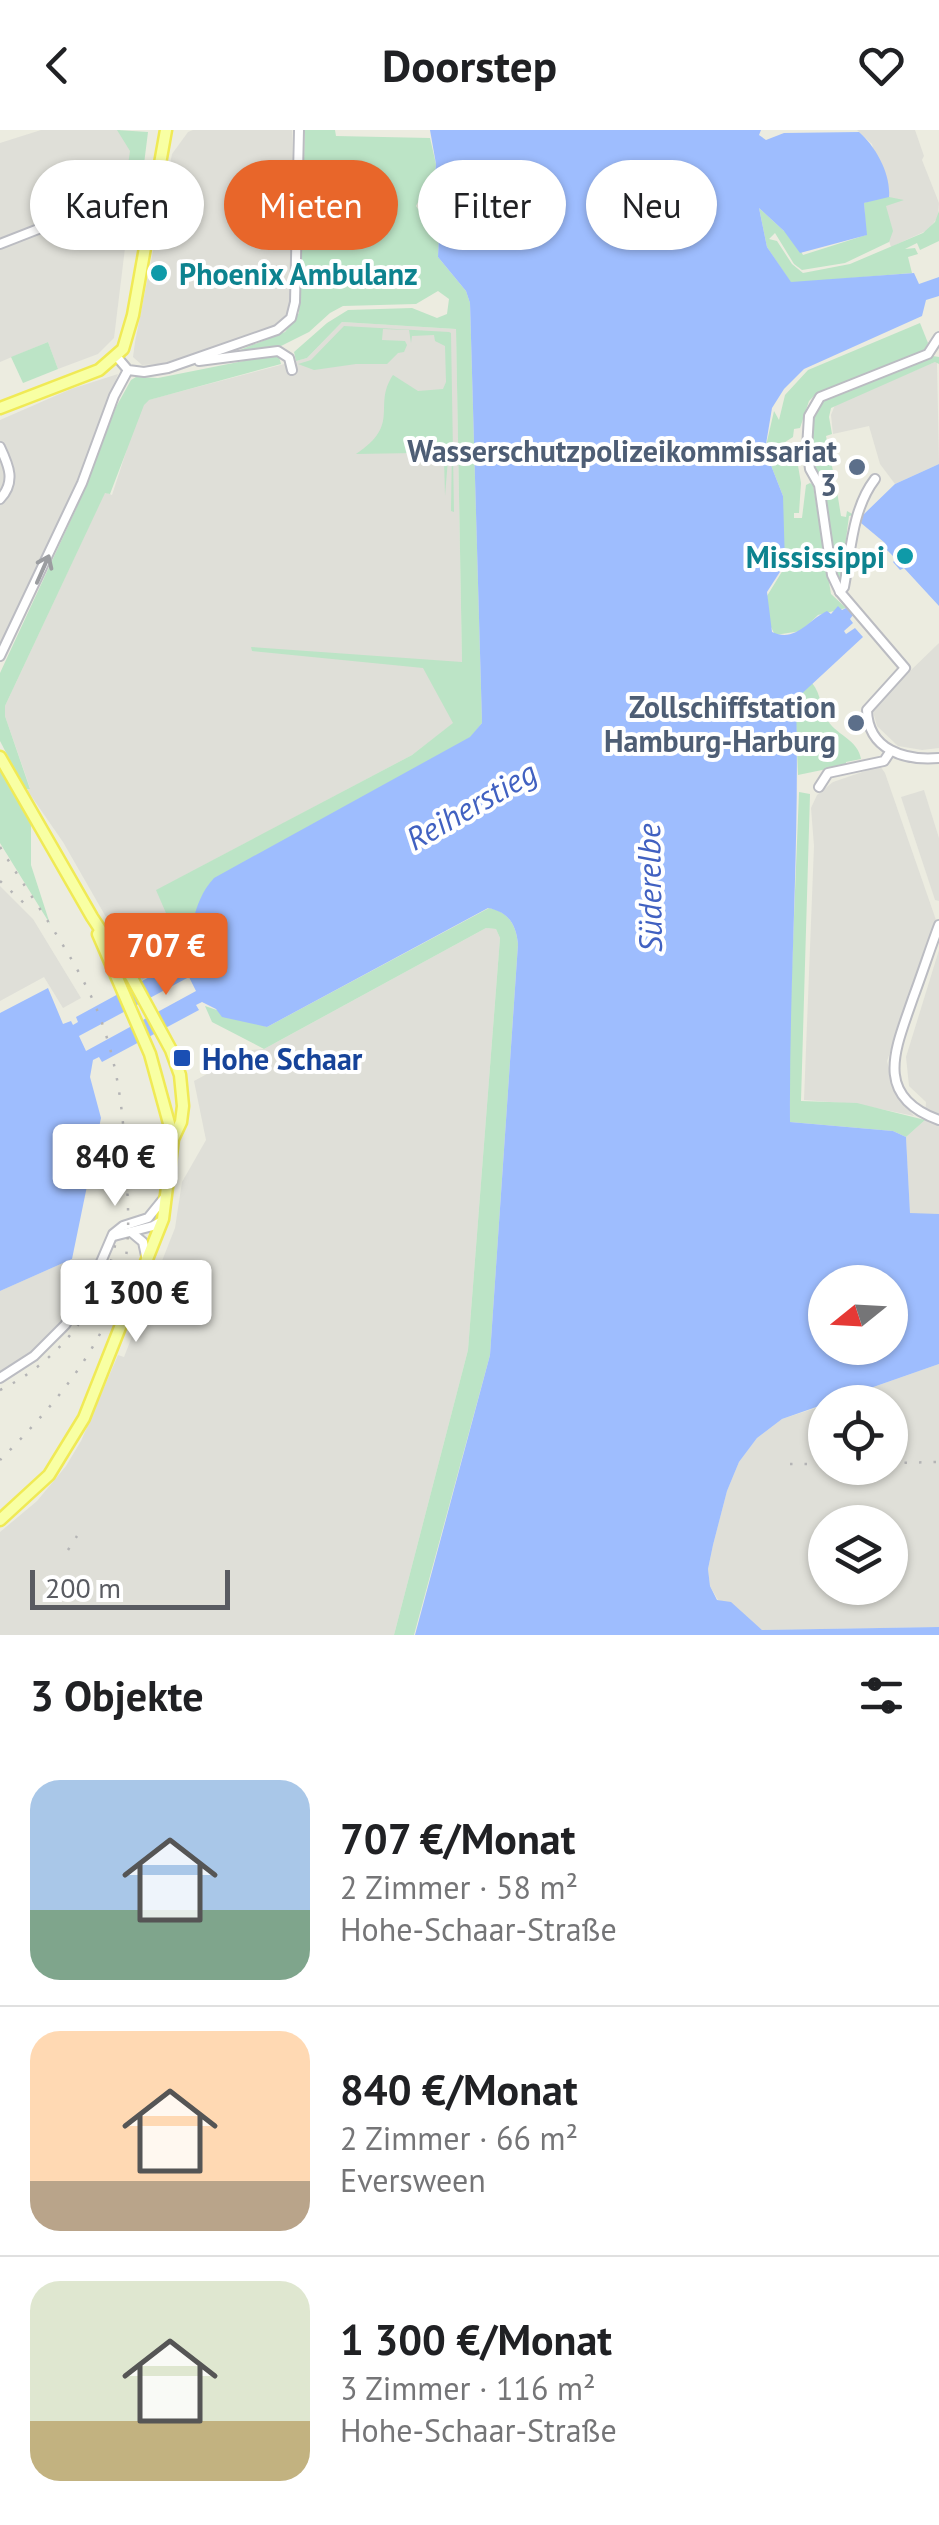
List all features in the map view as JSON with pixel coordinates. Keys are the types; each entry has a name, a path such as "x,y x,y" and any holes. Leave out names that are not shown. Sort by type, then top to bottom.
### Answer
{"main road":[{"path":"160,160 166,130"},
{"path":"0,408 99,370 117,357 129,336 144,250"},
{"path":"0,757 92,917 132,978 174,1056 182,1085 182,1114 174,1138 167,1194 146,1266 74,1437 40,1485 0,1520"},
{"path":"92,917 147,1048 174,1138"}],"street":[{"path":"117,357 128,370 157,372 278,330 294,313 300,130"},
{"path":"0,244 30,232"},
{"path":"939,337 928,354 824,394 812,408 806,432 808,463 819,485 828,558 840,592 906,668 866,712 871,733 890,752 912,760 939,758"},
{"path":"194,360 278,350 288,356 292,370"},
{"path":"0,656 82,483 114,396 128,370"},
{"path":"0,447 10,473 8,489 0,499"},
{"path":"840,592 858,511 876,479"},
{"path":"819,787 828,773 884,761 890,752"},
{"path":"939,925 894,1051 894,1072 900,1091 913,1108 939,1120"},
{"path":"143,1221 167,1194"},
{"path":"0,1378 34,1356 65,1326 92,1282 110,1238 124,1226 143,1221 158,1226"},
{"path":"110,1238 158,1226"},
{"path":"131,1232 144,1244 146,1266"}],"shaded area":[{"path":"41,130 120,130 137,150 136,160 30,160 30,250 125,250 114,338 98,354 58,369 48,342 0,362 0,143"},
{"path":"292,130 292,160 224,160 224,250 292,250 292,293 287,315 276,325 195,354 142,365 133,357 153,250 204,250 204,160 171,160 188,132"},
{"path":"857,130 915,130 939,203 938,217 928,230 891,247 875,199 884,196 872,144"},
{"path":"342,322 456,329 462,663 425,660 454,723 412,755 157,890 185,957 142,980 63,842 27,790 30,788 5,706 105,492 112,495 133,416 148,400 307,358"},
{"path":"937,361 939,464 895,484 880,464 869,426 833,434 831,415 835,405"},
{"path":"118,374 81,476 0,647 0,420 71,389"},
{"path":"939,643 939,748 898,746 877,726 872,708"},
{"path":"880,766 936,920 887,1061 896,1096 914,1116 857,1104 804,1100 814,846 811,808 817,795 833,782"},
{"path":"924,790 939,838 939,901 935,900 901,797"},
{"path":"0,886 33,919 81,998 63,1008 44,977 0,1001"},
{"path":"486,928 496,929 500,938 468,1350 394,1635 0,1635 0,1532 37,1501 66,1466 118,1355 124,1357 175,1228 182,1182 206,1140 194,1081 251,1050 264,1049"},
{"path":"939,950 939,1214 910,1214 906,1137 925,1120 926,1102 909,1086 906,1057"},
{"path":"105,1258 91,1297 67,1332 35,1362 0,1383 0,1291 72,1259"},
{"path":"939,1364 939,1627 762,1630 718,1600 710,1586 708,1569 727,1491 739,1462 757,1438 782,1419 808,1411 808,1485 908,1485 908,1385 879,1385"}],"green space":[{"path":"117,130 148,132 144,160 129,160 130,151"},
{"path":"305,130 335,130 336,136 430,138 435,160 418,160 418,250 438,250 438,257 466,291 470,303 482,723 471,737 191,917 191,940 185,957 156,890 412,755 453,723 423,668 252,651 251,647 462,662 456,329 342,322 307,358 296,361 294,352 348,310 412,308 437,318 447,314 449,299 438,291 416,304 343,306 309,332 281,346 235,352 285,332 299,313 301,250 398,250 398,160 304,160"},
{"path":"884,196 904,200 886,206 893,231 889,242 845,263 802,270 775,233 769,239 777,241 792,264 803,273 850,264 923,233 935,222 939,211 939,241 920,250 917,243 905,249 915,248 918,254 908,257 912,273 791,283 767,247 759,208 790,232 803,255 866,235 864,203"},
{"path":"920,323 928,343 924,351 817,393 809,401 800,428 794,429 793,437 779,446 779,457 797,460 801,483 799,513 794,513 794,518 802,518 806,485 813,485 831,594 846,608 818,615 801,631 775,635 767,596 783,570 783,496 765,450 774,411 779,420 785,395 808,370"},
{"path":"344,326 449,332 451,333 454,512 452,446 445,496 444,458 439,453 423,453 423,449 416,448 415,453 356,454 378,433 387,386 393,375 418,391 443,389 445,346 435,341 434,335 412,336 411,343 409,330 383,329 382,340 405,341 407,345 404,352 387,364 314,370 298,364 311,360"},
{"path":"48,342 58,369 23,383 11,357"},
{"path":"279,357 281,364 149,400 144,405 110,494 105,493 5,706 30,789 25,789 0,741 0,673 131,380"},
{"path":"939,357 939,364 935,362 831,408 832,434 826,436 833,471 817,473 809,446 820,400"},
{"path":"834,473 841,516 846,517 847,511 854,515 849,516 840,585 833,565 819,475"},
{"path":"812,683 828,721 856,747 861,759 798,775 795,699"},
{"path":"0,766 31,821 31,865 50,924 0,843"},
{"path":"799,792 810,794 801,1101 857,1103 925,1120 906,1137 893,1131 790,1122 789,1042"},
{"path":"489,908 510,920 518,944 490,1355 414,1635 394,1635 468,1350 500,938 496,929 486,928 264,1049 212,1022 205,1006 267,1027"}],"water":[{"path":"430,130 761,130 759,135 766,140 784,133 859,132 881,162 889,188 889,197 864,203 867,235 800,253 759,208 767,247 791,282 914,273 919,284 939,277 939,296 926,300 922,316 804,369 772,408 765,450 783,496 785,564 767,592 772,632 795,633 827,611 831,614 838,606 853,615 846,634 855,628 863,637 796,699 790,1122 893,1131 906,1137 910,1213 939,1214 939,1364 879,1385 808,1385 808,1410 782,1419 757,1438 739,1462 727,1491 708,1569 717,1600 731,1602 762,1630 939,1627 939,1635 415,1635 490,1355 518,944 510,920 495,910 488,908 267,1027 222,1017 202,1002 196,1005 199,1010 102,1062 99,1057 93,1060 90,1077 101,1118 72,1259 0,1291 0,1013 48,988 63,1024 71,1021 73,1025 78,1022 76,1017 175,963 177,969 182,966 200,899 214,878 470,737 482,723 470,303 466,291 438,257 438,250 566,250 566,160 435,160","holes":["189,977 196,991 86,1051 79,1036"]},
{"path":"939,464 939,606 904,568 900,570 893,562 896,559 883,546 885,543 861,523 863,515 895,484"}],"railway":[{"path":"0,847 70,958 106,1034 122,1111 128,1222 125,1264 107,1320 59,1395 0,1460"},
{"path":"0,881 26,905"},
{"path":"0,1390 41,1364 75,1329 101,1287 116,1241"},
{"path":"908,1463 939,1462"},
{"path":"790,1464 808,1464"},
{"path":"68,1550 77,1536"}],"place":[{"name":"Phoenix Ambulanz","path":"159,273"},
{"name":"Wasserschutzpolizeikommissariat 3","path":"857,467"},
{"name":"Mississippi","path":"905,556"},
{"name":"Zollschiffstation Hamburg-Harburg","path":"856,723"},
{"name":"Hohe Schaar","path":"182,1058"}],"water label":[{"name":"Reiherstieg","path":"471,805"},
{"name":"Süderelbe","path":"649,888"}]}
